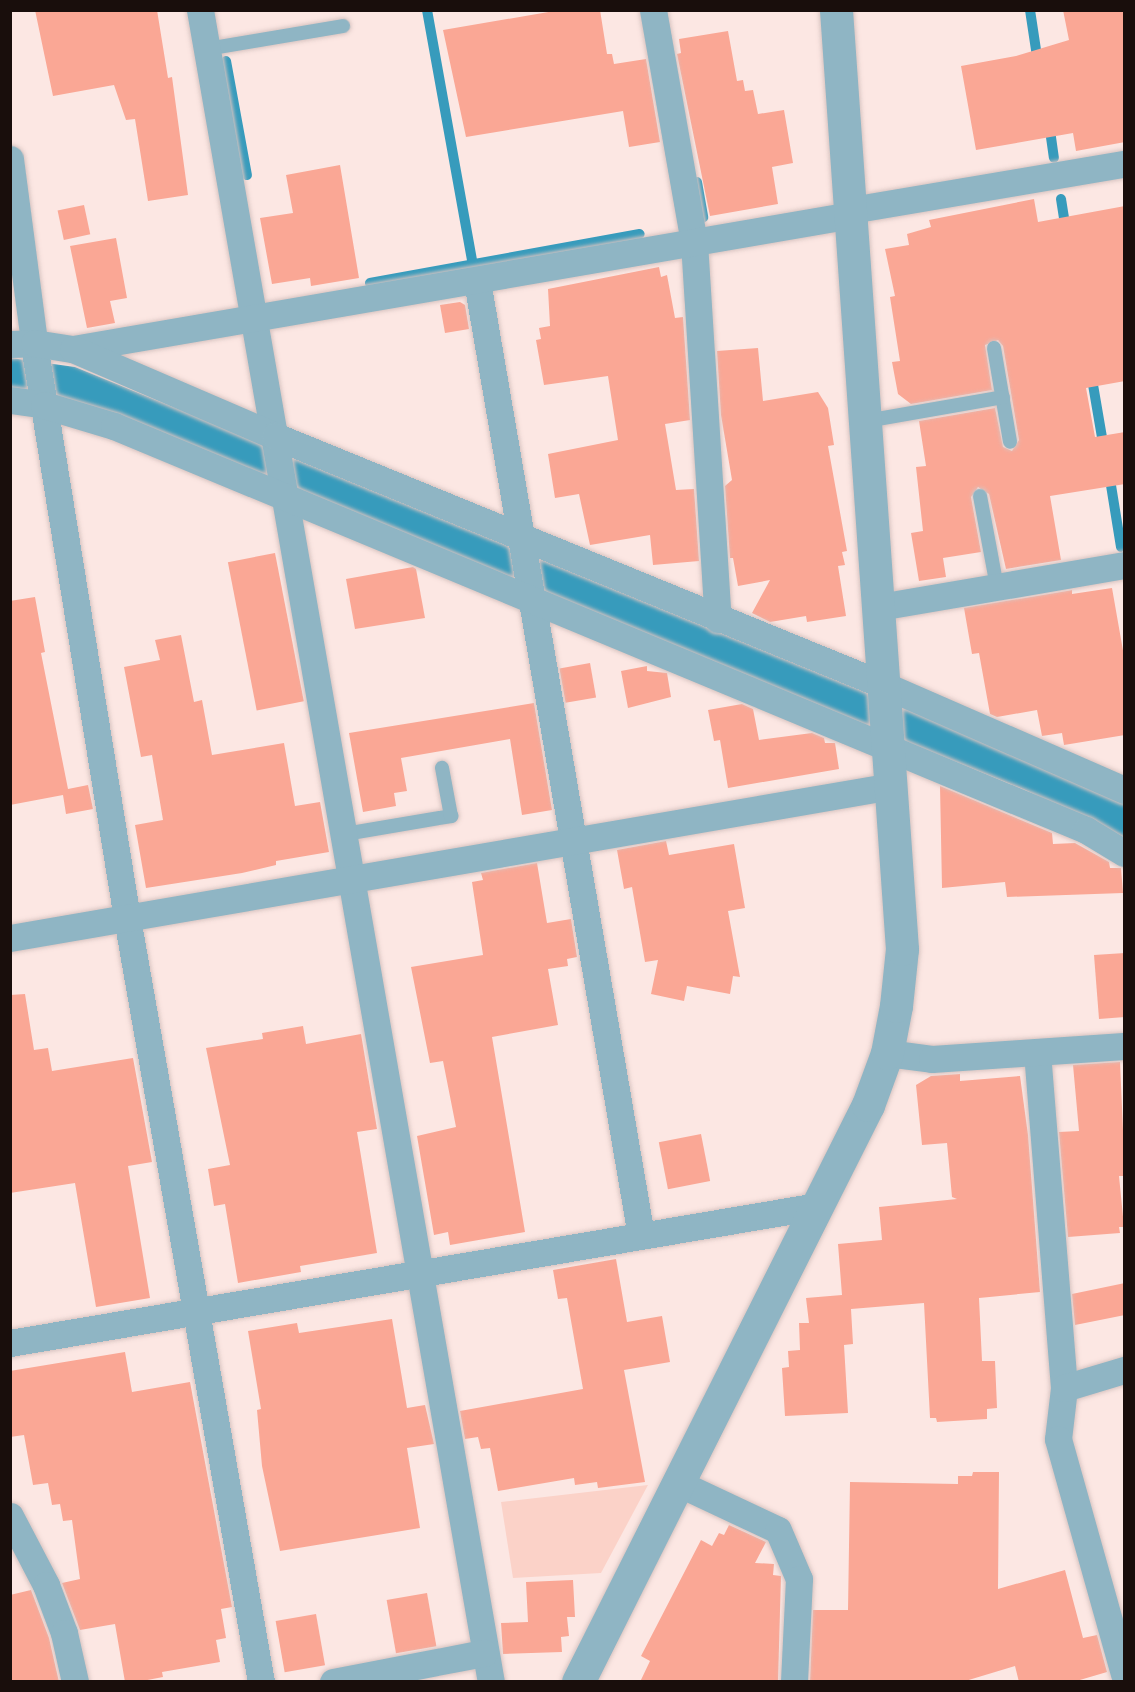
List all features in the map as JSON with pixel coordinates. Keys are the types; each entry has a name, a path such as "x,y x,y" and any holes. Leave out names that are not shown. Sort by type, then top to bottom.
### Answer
{"street":[{"path":"200,10 422,1272 484,1653 491,1682"},
{"path":"653,10 694,242 718,619"},
{"path":"578,1682 868,1105 887,1053 902,949 836,10"},
{"path":"10,159 27,348 43,401 127,918 261,1682"},
{"path":"27,348 73,349 254,321 1125,164"},
{"path":"477,281 641,1235"},
{"path":"73,349 275,441 718,619 1125,790"},
{"path":"10,400 43,401 114,426 285,494 889,744 1086,830 1125,853"},
{"path":"879,607 1125,565"},
{"path":"10,938 892,786"},
{"path":"887,1053 932,1059 1125,1046"},
{"path":"1036,1052 1064,1388 1058,1439 1125,1674"},
{"path":"10,1342 817,1206"},
{"path":"1064,1388 1125,1370"},
{"path":"678,1484 778,1530 799,1579 794,1682"},
{"path":"10,1516 46,1585 64,1633 75,1682"},
{"path":"333,1682 484,1653"}],"lane":[{"path":"207,49 343,26"},
{"path":"994,348 1010,442"},
{"path":"866,421 1003,397"},
{"path":"980,496 997,587"},
{"path":"345,834 451,816 442,768"}],"shaded area":[{"path":"648,1485 601,1573 513,1578 501,1502"}],"water":[{"path":"11,358 75,367 976,734 1124,802 1124,842 1106,828 1025,790 593,614 11,389"}],"building":[{"path":"35,10 157,10 168,78 172,77 188,195 148,201 135,119 126,120 114,85 53,96"},
{"path":"560,10 600,10 607,54 612,54 614,64 646,59 660,142 629,147 623,111 466,137 443,30"},
{"path":"1063,10 1125,10 1125,142 1076,151 1073,133 976,150 961,66 1016,56 1069,40"},
{"path":"728,31 737,81 743,80 745,91 753,90 758,114 784,110 793,163 772,167 778,204 710,216 677,54 681,53 679,39"},
{"path":"340,165 359,278 311,286 310,278 272,284 260,218 293,213 286,175"},
{"path":"1034,199 1038,222 1125,206 1125,381 1086,388 1095,437 1125,432 1125,484 1050,496 1061,560 1006,569 989,494 978,487 971,497 981,552 943,558 946,577 919,581 911,533 923,531 916,467 926,466 919,421 995,408 1003,447 1012,451 1019,440 1003,346 998,340 985,345 992,390 911,404 898,394 892,362 900,361 890,297 895,296 885,249 909,245 907,234 931,227 929,220"},
{"path":"84,205 90,234 64,240 58,211"},
{"path":"116,238 127,298 110,301 115,323 87,328 70,246"},
{"path":"659,267 661,277 667,275 675,318 683,317 690,420 665,424 676,490 694,489 699,561 653,565 650,535 590,545 579,494 555,498 548,454 618,440 608,376 544,385 536,340 541,339 539,328 550,326 548,289"},
{"path":"460,302 465,305 469,329 445,333 440,305"},
{"path":"758,348 763,401 818,392 828,408 834,445 828,446 847,551 842,552 845,565 838,566 846,616 807,622 806,616 770,622 752,613 770,580 738,586 733,558 730,558 725,486 732,480 721,415 717,351"},
{"path":"275,553 304,701 257,710 228,562"},
{"path":"413,567 416,569 425,618 355,629 346,579"},
{"path":"1112,588 1125,662 1125,735 1064,745 1062,733 1042,736 1037,710 997,717 990,714 979,653 972,654 964,608 1072,590 1072,594"},
{"path":"35,597 45,652 41,653 68,789 88,785 93,809 66,814 63,795 10,805 10,601"},
{"path":"181,635 194,702 202,700 212,755 284,743 295,806 320,802 329,852 276,861 276,865 242,873 146,888 135,825 163,820 152,755 141,757 124,667 160,660 155,640"},
{"path":"590,663 596,697 566,703 559,668"},
{"path":"647,666 647,671 667,673 671,697 628,708 621,671"},
{"path":"534,703 552,810 522,815 510,739 401,758 407,791 394,793 396,806 363,812 349,733"},
{"path":"742,704 753,709 759,740 812,733 824,738 825,743 835,743 839,769 728,788 720,740 714,741 708,710"},
{"path":"940,786 1052,833 1053,844 1075,843 1109,862 1110,868 1121,868 1123,893 1007,897 1005,882 942,888"},
{"path":"666,841 669,855 734,844 745,908 728,911 740,977 733,976 730,994 687,986 684,1001 651,994 658,960 645,962 632,887 624,889 617,850"},
{"path":"537,863 547,923 571,919 577,957 567,959 568,966 548,969 558,1025 492,1037 525,1232 450,1245 448,1232 434,1235 417,1136 456,1127 443,1061 430,1063 411,967 483,955 472,882 483,880 481,873"},
{"path":"1125,953 1125,1017 1099,1019 1094,955"},
{"path":"25,994 34,1050 48,1048 52,1071 133,1058 152,1162 128,1166 150,1298 96,1307 75,1183 10,1193 10,995"},
{"path":"303,1026 306,1044 361,1034 377,1129 357,1132 377,1253 300,1266 301,1272 238,1283 225,1204 214,1206 208,1169 230,1165 206,1048 263,1039 262,1033"},
{"path":"1120,1062 1125,1176 1119,1176 1124,1227 1119,1227 1120,1233 1068,1237 1059,1132 1079,1131 1073,1065"},
{"path":"960,1074 960,1081 1020,1076 1028,1135 1040,1292 979,1298 982,1361 995,1361 997,1408 987,1409 987,1419 937,1422 936,1418 930,1418 924,1303 851,1309 853,1344 844,1345 848,1413 785,1416 782,1368 789,1367 788,1351 800,1350 799,1323 809,1323 806,1298 842,1295 838,1244 882,1240 879,1207 957,1199 952,1197 947,1143 922,1145 916,1085 931,1076"},
{"path":"701,1134 710,1181 668,1189 659,1142"},
{"path":"616,1259 627,1322 662,1316 670,1362 624,1370 645,1482 598,1488 597,1482 575,1485 574,1478 498,1491 490,1448 481,1449 478,1437 465,1439 460,1411 583,1389 567,1298 558,1299 553,1270"},
{"path":"1125,1283 1125,1315 1075,1325 1072,1294"},
{"path":"392,1319 407,1408 425,1405 434,1444 407,1448 420,1528 280,1551 262,1466 257,1410 261,1409 248,1331 297,1323 299,1333"},
{"path":"125,1352 132,1392 190,1382 232,1607 221,1609 226,1638 216,1640 220,1662 162,1672 163,1677 137,1682 125,1682 115,1624 80,1630 62,1583 80,1579 72,1520 63,1521 60,1504 52,1505 48,1483 33,1485 24,1435 10,1437 10,1371"},
{"path":"973,1472 999,1472 998,1589 1065,1570 1083,1638 1097,1635 1107,1672 1073,1682 1019,1682 1015,1666 962,1682 810,1682 813,1610 848,1610 850,1482 958,1484 958,1476 972,1476"},
{"path":"729,1525 766,1542 755,1563 774,1564 773,1575 781,1576 778,1682 640,1682 650,1661 641,1656 701,1540 712,1546 719,1533 724,1535"},
{"path":"573,1580 575,1617 567,1617 569,1636 561,1637 562,1652 503,1654 501,1623 528,1622 526,1582"},
{"path":"31,1590 49,1638 59,1682 10,1682 10,1595"},
{"path":"427,1593 436,1646 396,1653 387,1600"},
{"path":"316,1614 325,1665 285,1672 276,1621"}],"waterway":[{"path":"427,10 473,265"},
{"path":"1030,10 1038,63"},
{"path":"226,61 247,175"},
{"path":"1049,123 1054,158"},
{"path":"697,182 703,217"},
{"path":"1061,199 1066,230"},
{"path":"370,283 640,234"},
{"path":"1091,373 1104,449"},
{"path":"1109,473 1121,547"}]}
